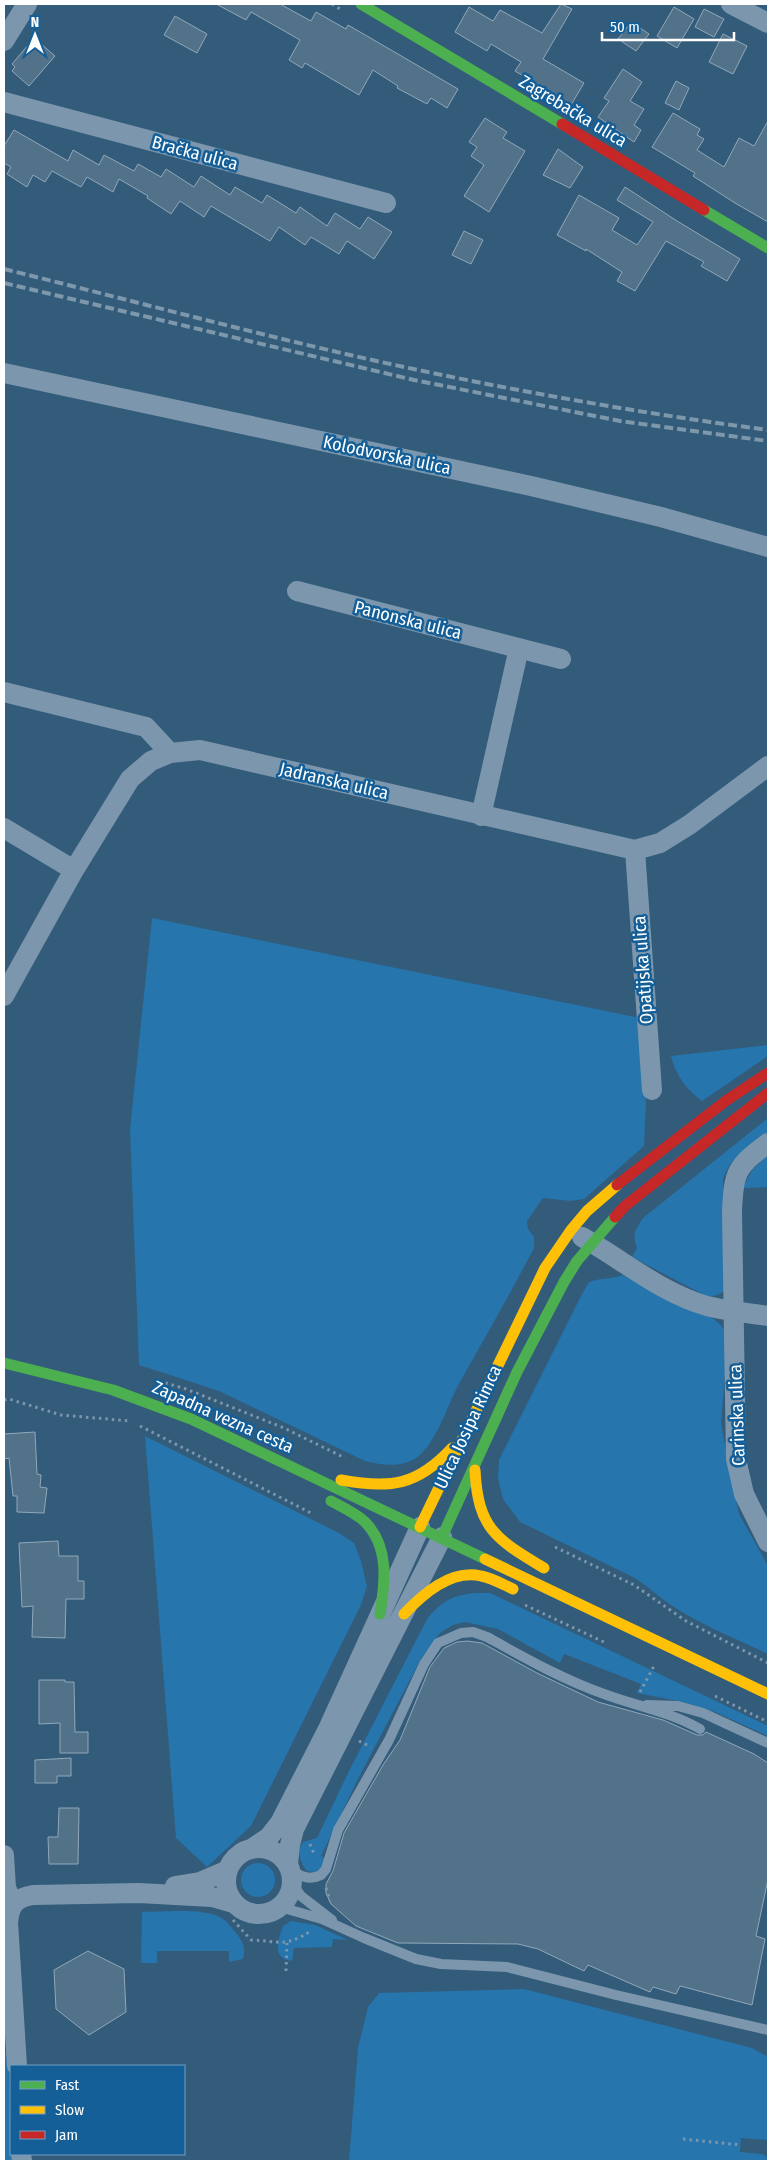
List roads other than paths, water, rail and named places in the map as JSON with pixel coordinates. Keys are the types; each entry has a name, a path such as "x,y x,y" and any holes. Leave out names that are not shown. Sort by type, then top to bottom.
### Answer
{"main road":[{"name":"Zagrebačka ulica","path":"361,4 768,248"},
{"name":"Ulica Josipa Rimca","path":"420,1527 545,1268 571,1230 587,1211 624,1178 727,1100 768,1073"},
{"name":"Ulica Josipa Rimca","path":"442,1537 517,1372 564,1282 592,1242 626,1206 768,1093"},
{"name":"Zapadna vezna cesta","path":"4,1363 71,1378 121,1393 192,1419 420,1527 562,1588"},
{"path":"306,1473 359,1484 399,1484 423,1475 436,1467 467,1430"},
{"path":"248,1445 294,1481"},
{"path":"475,1467 477,1503 492,1532 518,1554 550,1572"},
{"path":"323,1497 353,1513 365,1522 377,1541 382,1554 385,1572 380,1614"},
{"path":"404,1614 419,1598 435,1587 464,1576 485,1577 524,1596 546,1595 562,1588 583,1604 768,1694"}],"street":[{"path":"4,41 27,4"},
{"path":"731,4 768,23"},
{"name":"Bračka ulica","path":"4,102 386,203"},
{"name":"Kolodvorska ulica","path":"4,376 531,486 661,517 768,547"},
{"name":"Panonska ulica","path":"297,591 561,659"},
{"path":"481,816 519,648"},
{"path":"4,692 146,728 170,753"},
{"name":"Jadranska ulica","path":"4,996 74,870 130,779 151,761 170,753 200,750 635,850 660,843 689,825 768,766"},
{"path":"4,828 74,870"},
{"name":"Opatijska ulica","path":"635,850 652,1090"},
{"path":"735,1312 732,1211 734,1184 742,1164 768,1143"},
{"path":"571,1230 620,1262 679,1296 707,1306 768,1316"},
{"name":"Carinska ulica","path":"735,1312 736,1459 744,1494 768,1542"},
{"name":"Ulica Josipa Rimca","path":"139,1893 200,1882 226,1871 236,1855 254,1848 269,1837 280,1823 329,1727 420,1527"},
{"name":"Ulica Josipa Rimca","path":"13,1903 22,1897 33,1895 139,1893 212,1897 230,1909 255,1914 265,1914 280,1907 290,1892 290,1845 294,1829 442,1537"},
{"path":"254,1848 264,1848 282,1856 290,1872"},
{"path":"4,1855 6,1888 13,1903 9,1910 8,1922 17,2065"},
{"path":"226,1871 225,1882 230,1909"}],"lane":[{"path":"290,1872 316,1878 321,1875 327,1864 338,1830 390,1740 424,1664 438,1643 461,1633 473,1632 487,1637 565,1680 681,1719 700,1729"},
{"path":"634,1704 678,1706 703,1713 768,1742"},
{"path":"290,1872 300,1896 323,1916 341,1927 416,1959 441,1964 507,1967 616,1995 768,2030"},
{"path":"280,1907 323,1916"}],"railway":[{"path":"4,269 381,362 526,391 768,430"},
{"path":"4,283 414,380 620,421 768,441"}]}
